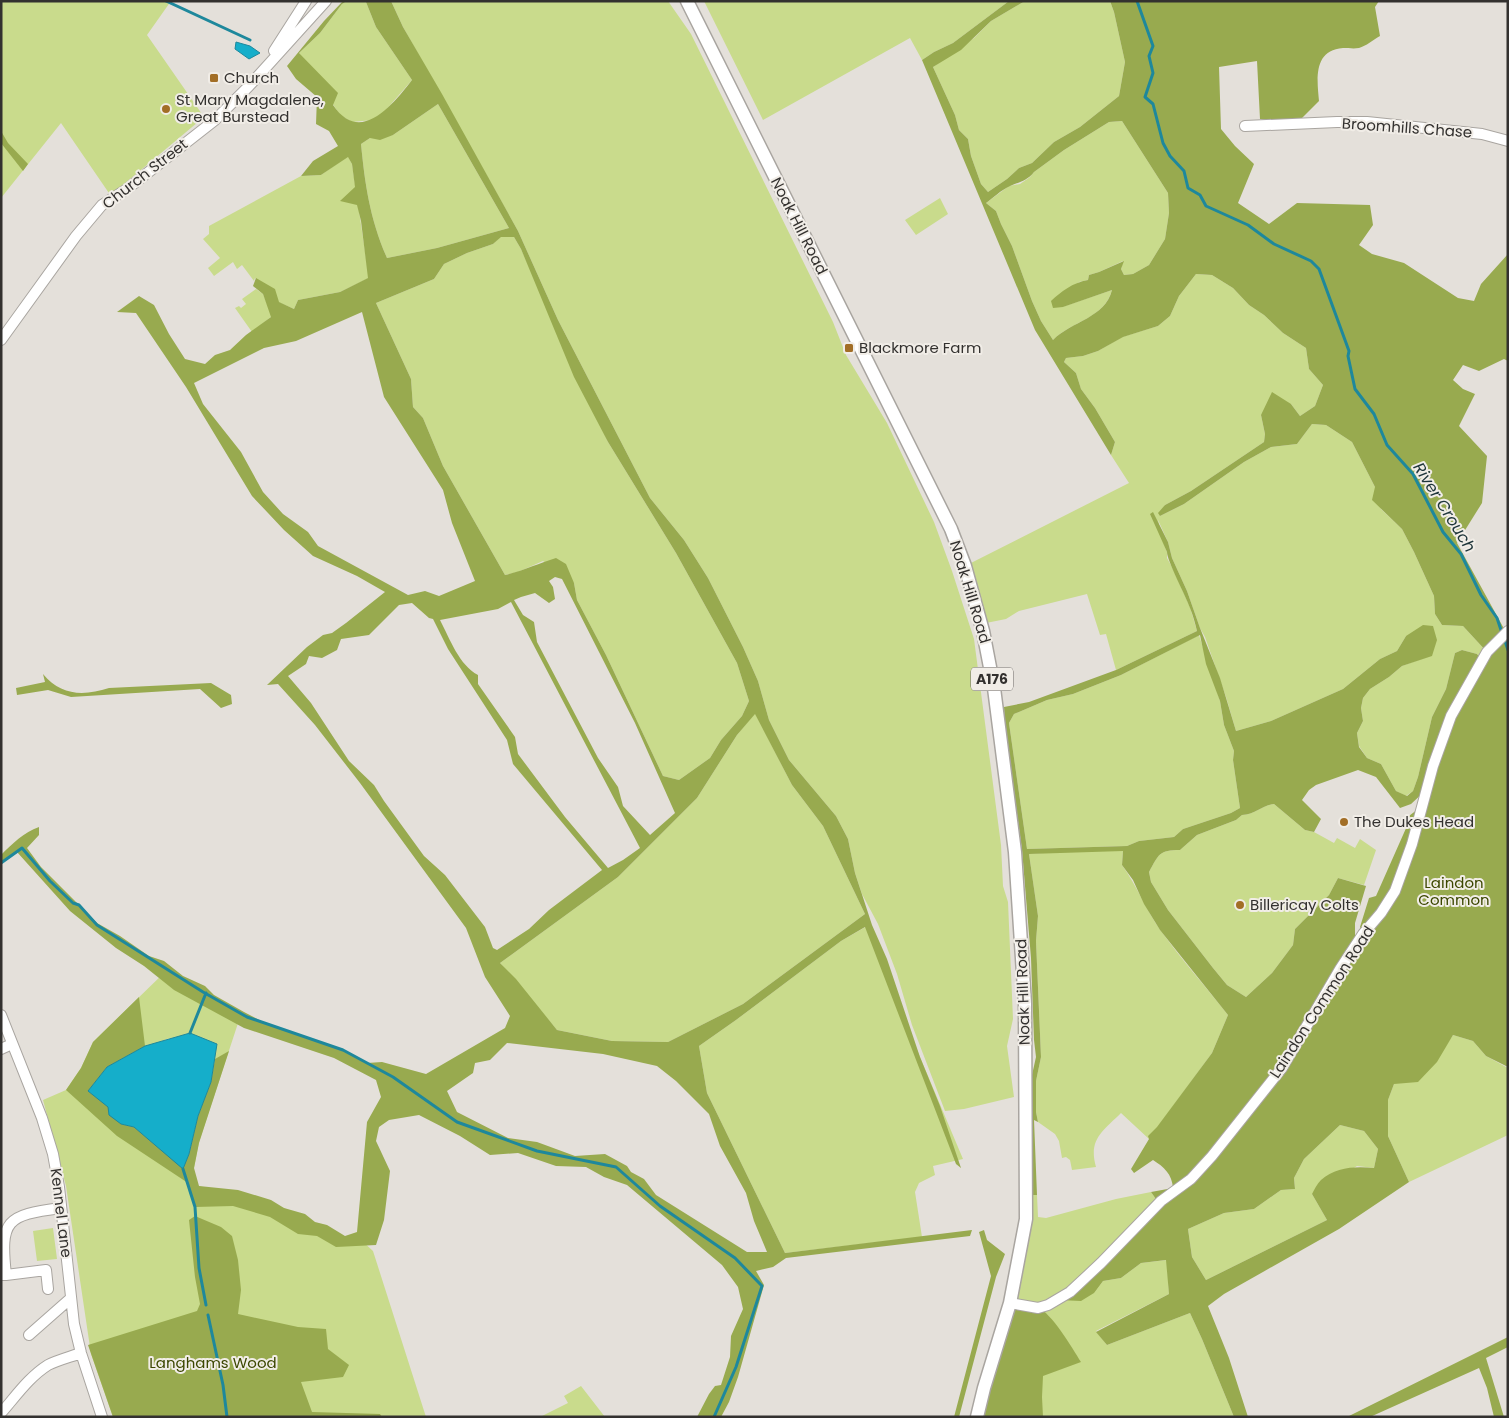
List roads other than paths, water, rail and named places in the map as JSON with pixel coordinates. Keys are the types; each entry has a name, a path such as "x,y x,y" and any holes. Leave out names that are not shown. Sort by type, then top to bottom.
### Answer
{"main road":[{"name":"Noak Hill Road","path":"686,1 936,497 964,563 983,631 994,688 1015,852 1025,1004 1026,1219 1010,1303 976,1417"}],"street":[{"path":"270,63 271,57 306,1"},
{"name":"Church Street","path":"1,340 76,236 102,205 122,192 214,120 239,96 326,1"},
{"name":"Broomhills Chase","path":"1245,126 1368,122 1482,134 1508,141"},
{"name":"Laindon Common Road","path":"1010,1303 1038,1308 1048,1306 1070,1292 1161,1201 1191,1179 1212,1156 1282,1068 1355,947 1394,891 1412,844 1432,766 1451,716 1487,652 1504,634"},
{"name":"Kennel Lane","path":"1,1015 42,1118 53,1154 74,1324 81,1353 102,1417"},
{"path":"1,1049 12,1044"},
{"path":"48,1289 46,1270 4,1275 4,1238 8,1226 17,1218 25,1214 61,1208"},
{"path":"29,1335 71,1298"},
{"path":"1,1413 29,1380 40,1371 50,1364 81,1353"}],"water":[{"path":"236,42 250,46 260,53 249,59 235,49"},
{"path":"190,1033 217,1044 211,1082 198,1116 189,1154 183,1169 134,1127 121,1124 109,1115 108,1107 88,1091 107,1067 145,1046"}],"waterway":[{"path":"166,1 250,40"},
{"name":"River Crouch","path":"1137,1 1153,46 1149,56 1153,73 1145,97 1153,104 1163,143 1170,156 1184,171 1188,188 1200,195 1206,206 1248,225 1274,244 1311,261 1319,269 1349,351 1348,356 1355,389 1374,414 1387,445 1413,474 1443,532 1461,554 1481,595 1497,618 1502,633"},
{"name":"River Crouch","path":"1504,638 1508,650"},
{"path":"1,863 22,848 50,881 73,903 79,905 97,925 203,992 247,1017 343,1050 393,1077 457,1122 537,1151 616,1167 660,1206 735,1258 762,1286 736,1367 714,1417"},
{"path":"190,1033 206,993"},
{"path":"183,1169 195,1207 199,1268 206,1305"},
{"path":"208,1315 223,1385 227,1417"}],"place":[{"name":"Church","path":"214,78"},
{"name":"St Mary Magdalene, Great Burstead","path":"166,109"},
{"name":"Blackmore Farm","path":"849,348"},
{"name":"The Dukes Head","path":"1344,822"},
{"name":"Billericay Colts","path":"1240,905"}],"park label":[{"name":"Laindon Common","path":"1454,892"},
{"name":"Langhams Wood","path":"213,1363"}]}
